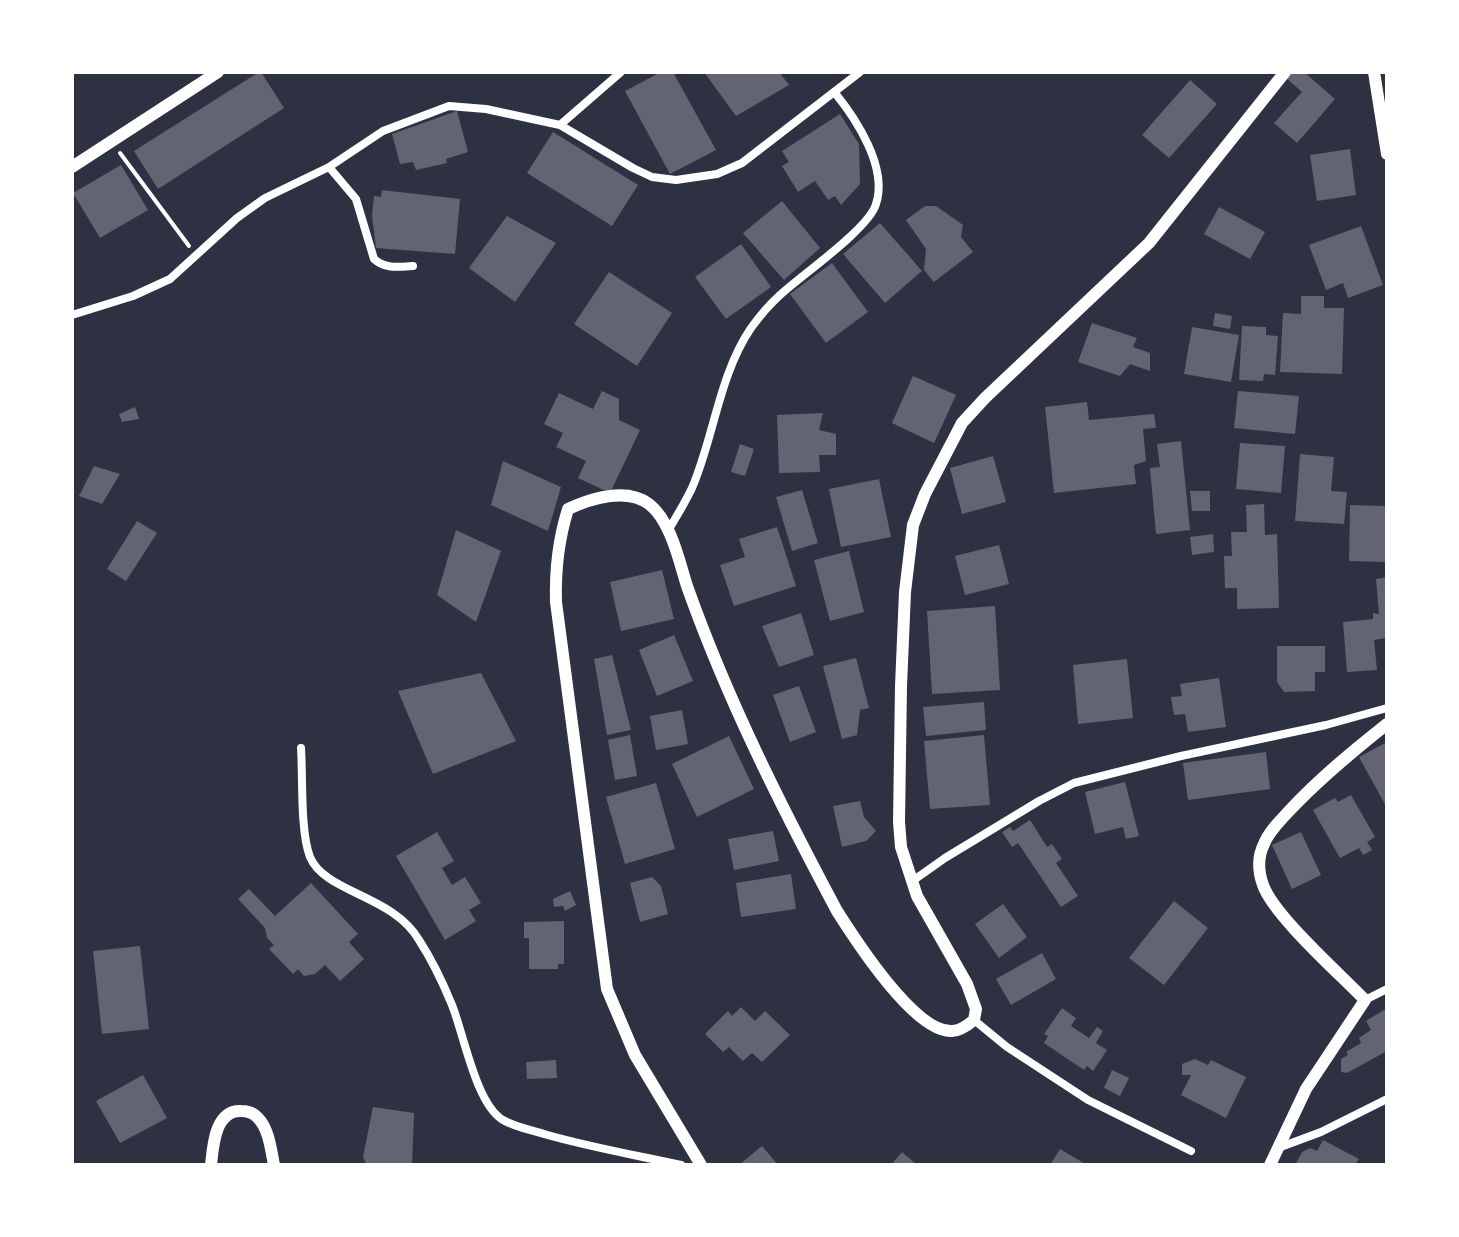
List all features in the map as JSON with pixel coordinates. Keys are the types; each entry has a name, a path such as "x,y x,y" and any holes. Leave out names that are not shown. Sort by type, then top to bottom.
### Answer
{"street":[{"path":"72,167 218,72"},
{"path":"560,125 621,72"},
{"path":"72,315 170,279 265,198 329,167 383,131 449,106 486,109 560,125 652,177 676,180 717,174 742,163 860,72"},
{"path":"701,1165 635,1055 607,989 556,602 558,541 568,509 593,497 638,498 651,505 667,531 708,646 732,700 844,922 904,1002 925,1020 941,1030 954,1032 974,1020 976,1009 967,984 934,929 911,882 901,847 901,686 905,592 913,525 925,494 962,423 1149,243 1285,72"},
{"path":"1374,72 1387,154"},
{"path":"667,531 691,489 737,351 752,327 777,297 833,252 876,206 877,176 865,134 835,93"},
{"path":"329,167 356,199 374,259 380,265 389,267 413,266"},
{"path":"911,882 945,858 1074,783 1387,708"},
{"path":"1365,1000 1277,909 1263,888 1258,866 1265,841 1277,824 1321,778 1387,724"},
{"path":"301,748 310,857 329,880 396,913 419,939 452,1004 488,1106 502,1120 516,1125 586,1145 681,1165"},
{"path":"1270,1165 1306,1089 1365,1000 1387,989"},
{"path":"974,1020 1007,1047 1088,1100 1191,1151"},
{"path":"1278,1148 1321,1132 1387,1099"},
{"path":"211,1165 217,1128 231,1112 240,1110 258,1116 274,1165"}],"path":[{"path":"111,142 196,255"}],"building":[{"path":"259,72 284,108 158,189 134,151"},
{"path":"661,72 673,72 716,150 670,174 625,91"},
{"path":"704,72 779,72 789,85 736,116"},
{"path":"1289,72 1304,72 1335,99 1297,143 1274,123 1302,92 1285,77"},
{"path":"1190,80 1217,104 1169,158 1142,135"},
{"path":"457,111 468,152 446,159 447,163 416,170 413,162 400,164 392,134"},
{"path":"840,114 859,144 860,184 841,205 835,196 828,200 815,181 798,192 782,166 789,162 782,151"},
{"path":"553,132 638,185 612,226 527,173"},
{"path":"1350,149 1356,195 1317,201 1310,155"},
{"path":"121,165 148,210 100,238 73,193"},
{"path":"382,190 460,199 455,254 376,248 372,216 374,196 381,197"},
{"path":"782,201 820,248 784,280 743,233"},
{"path":"925,206 936,206 963,225 961,237 973,252 934,282 924,270 926,249 906,220"},
{"path":"1219,207 1265,232 1250,259 1204,234"},
{"path":"507,216 556,243 515,302 469,268"},
{"path":"880,223 922,271 885,303 843,254"},
{"path":"1361,226 1383,285 1348,298 1343,283 1326,290 1309,245"},
{"path":"741,244 771,287 726,319 695,277"},
{"path":"832,263 868,312 826,343 790,294"},
{"path":"609,272 672,313 637,366 574,324"},
{"path":"1301,296 1324,296 1324,308 1344,308 1342,374 1280,372 1283,313 1301,314"},
{"path":"1215,313 1232,316 1230,329 1213,326"},
{"path":"1092,323 1137,338 1133,347 1150,353 1150,371 1130,364 1120,376 1078,362"},
{"path":"1242,326 1266,327 1266,335 1278,336 1275,375 1264,374 1263,381 1239,380"},
{"path":"1192,327 1239,335 1231,382 1184,374"},
{"path":"913,376 956,395 934,443 892,423"},
{"path":"602,391 619,399 619,420 640,430 610,493 578,478 586,461 556,447 563,433 544,424 559,393 593,409"},
{"path":"1238,391 1299,396 1295,434 1234,428"},
{"path":"1087,402 1089,420 1154,414 1156,428 1143,429 1146,461 1134,465 1136,484 1054,493 1045,407"},
{"path":"135,407 139,419 122,422 119,414"},
{"path":"823,413 819,430 836,434 836,455 819,455 820,472 779,473 777,415"},
{"path":"1181,441 1190,530 1156,534 1150,468 1160,467 1157,444"},
{"path":"1240,443 1285,446 1281,493 1236,489"},
{"path":"740,444 754,449 745,476 731,472"},
{"path":"1300,454 1334,457 1331,491 1347,492 1344,524 1295,521"},
{"path":"993,456 1006,502 962,514 950,468"},
{"path":"503,461 561,487 548,531 491,505"},
{"path":"94,466 120,474 102,504 79,496"},
{"path":"879,479 891,537 841,547 829,489"},
{"path":"802,490 818,543 792,551 776,497"},
{"path":"1190,491 1210,491 1210,511 1192,511"},
{"path":"1264,504 1265,535 1277,534 1279,608 1237,609 1237,588 1225,588 1224,556 1232,556 1231,532 1247,532 1246,505"},
{"path":"1350,505 1387,506 1387,562 1349,561"},
{"path":"137,521 157,533 126,581 107,569"},
{"path":"777,527 796,586 734,606 720,565 745,557 739,539"},
{"path":"456,530 501,551 476,622 437,595"},
{"path":"1213,534 1214,552 1192,555 1190,537"},
{"path":"999,545 1009,584 965,595 955,556"},
{"path":"849,551 864,612 830,621 814,560"},
{"path":"662,570 674,619 621,631 610,582"},
{"path":"1387,577 1387,638 1374,640 1377,670 1347,672 1343,622 1373,619 1373,613 1379,614 1376,579"},
{"path":"995,606 1000,690 932,694 927,611"},
{"path":"801,613 814,655 779,667 762,626"},
{"path":"674,635 693,681 657,696 639,650"},
{"path":"1277,646 1325,646 1325,672 1315,672 1315,691 1284,692 1277,682"},
{"path":"612,655 631,730 607,735 594,659"},
{"path":"856,658 869,708 860,710 857,735 842,739 823,666"},
{"path":"1127,659 1133,718 1078,724 1073,665"},
{"path":"481,673 516,741 433,774 398,691"},
{"path":"1219,678 1226,727 1188,732 1185,714 1174,715 1171,697 1182,696 1180,684"},
{"path":"799,686 816,732 790,742 773,695"},
{"path":"984,702 986,730 926,736 923,707"},
{"path":"682,710 688,744 656,750 650,716"},
{"path":"630,735 637,776 615,780 608,740"},
{"path":"984,735 990,805 930,809 924,741"},
{"path":"729,736 754,789 697,817 672,764"},
{"path":"1387,742 1387,808 1359,757"},
{"path":"1266,752 1270,789 1188,800 1183,763"},
{"path":"1125,782 1139,836 1126,839 1123,827 1095,834 1085,792"},
{"path":"656,783 675,849 625,864 606,797"},
{"path":"1351,795 1375,837 1367,842 1372,850 1363,855 1359,848 1340,858 1313,810 1335,798 1338,802"},
{"path":"860,801 864,817 876,831 866,841 842,847 833,806"},
{"path":"1030,820 1047,847 1052,844 1062,859 1056,863 1078,896 1061,907 1018,843 1012,847 1002,832 1010,827 1013,831"},
{"path":"773,831 779,861 734,870 728,839"},
{"path":"437,832 454,861 442,868 452,885 465,877 481,903 469,910 476,921 445,940 396,856"},
{"path":"1301,832 1321,875 1292,889 1272,845"},
{"path":"791,874 796,909 741,917 736,883"},
{"path":"652,877 661,886 668,914 640,922 630,883"},
{"path":"311,883 358,934 349,942 364,959 340,981 325,965 315,974 304,976 298,969 293,974 269,949 274,945 267,938 265,928 238,899 249,889 275,916"},
{"path":"570,891 576,905 565,911 563,906 554,907 553,899"},
{"path":"1174,901 1208,928 1164,985 1129,958"},
{"path":"1003,904 1027,937 999,958 975,924"},
{"path":"564,921 564,964 558,964 558,969 529,969 529,938 524,938 524,922"},
{"path":"140,946 149,1029 102,1034 93,951"},
{"path":"1042,953 1056,979 1011,1005 996,979"},
{"path":"741,1007 755,1021 765,1011 790,1035 762,1062 752,1053 743,1061 729,1047 723,1052 705,1034 728,1011 732,1016"},
{"path":"1062,1008 1076,1018 1071,1026 1089,1038 1097,1027 1103,1031 1096,1043 1107,1050 1093,1071 1087,1066 1084,1070 1044,1043 1048,1036 1044,1034"},
{"path":"1387,1008 1387,1051 1347,1073 1341,1072 1341,1059 1348,1055 1346,1052 1361,1043 1359,1038 1371,1030 1366,1021"},
{"path":"1195,1059 1208,1065 1211,1060 1246,1077 1226,1118 1181,1095 1191,1075 1182,1075 1182,1064"},
{"path":"556,1060 557,1078 527,1079 526,1062"},
{"path":"1112,1070 1129,1078 1120,1096 1104,1088"},
{"path":"143,1075 167,1118 120,1143 96,1101"},
{"path":"373,1107 414,1113 412,1165 367,1165 363,1157"},
{"path":"1323,1140 1359,1159 1355,1165 1295,1165 1302,1152 1310,1148 1317,1151"},
{"path":"762,1146 778,1165 739,1165"},
{"path":"1060,1149 1087,1165 1050,1165"},
{"path":"902,1152 917,1165 891,1165"}]}
